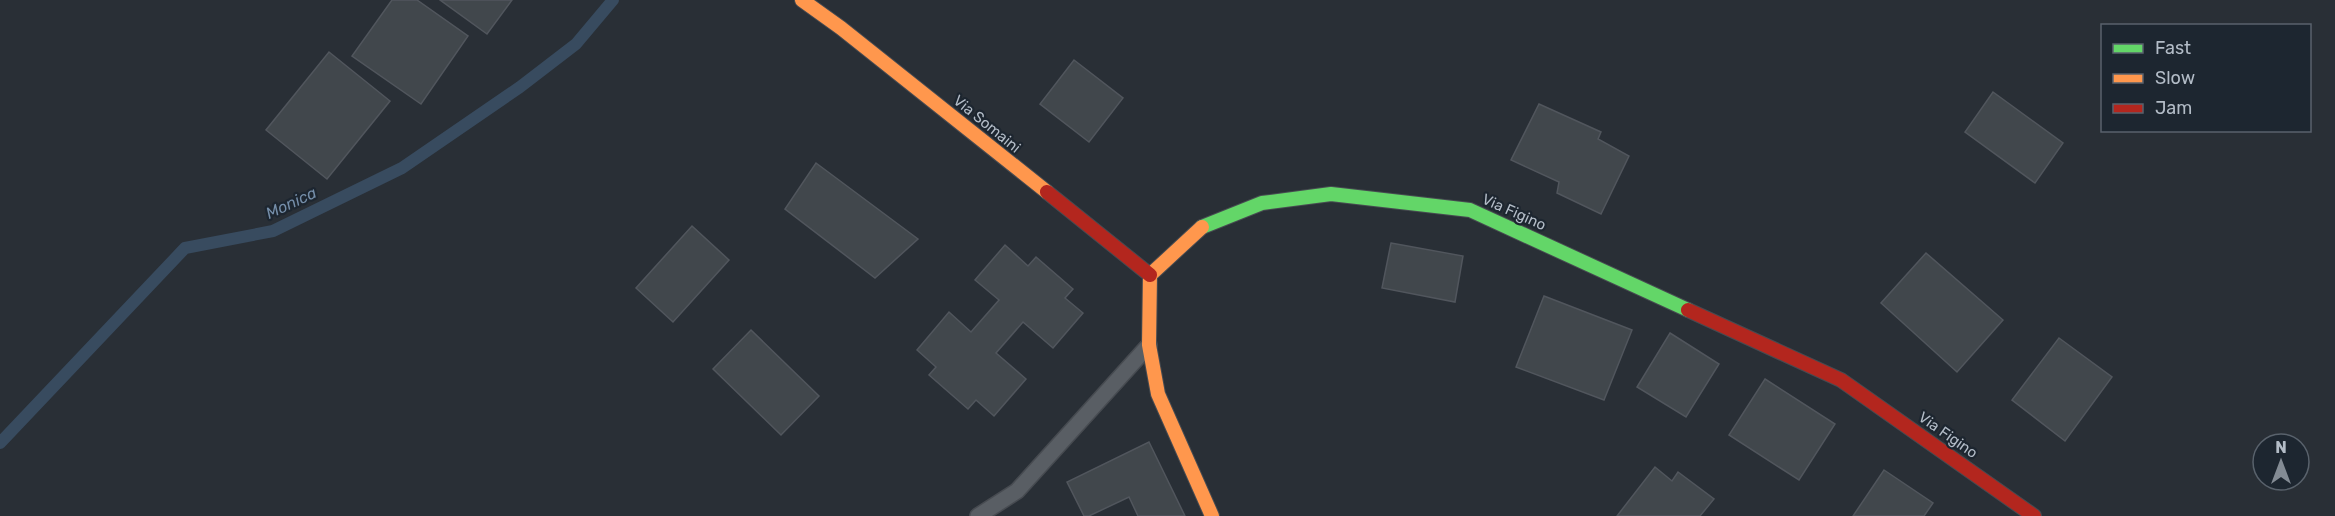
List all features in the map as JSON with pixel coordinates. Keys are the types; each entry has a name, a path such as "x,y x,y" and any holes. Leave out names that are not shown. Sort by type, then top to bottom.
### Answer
{"street":[{"name":"Via Somaini","path":"802,0 841,28 1150,275"},
{"name":"Via Figino","path":"1150,275 1204,225 1262,203 1330,194 1470,210 1841,380 2034,516"},
{"path":"1150,275 1149,345 1158,394 1212,516"}],"lane":[{"path":"978,516 1017,491 1149,345"}],"building":[{"path":"392,0 417,0 468,36 421,104 352,56"},
{"path":"440,0 512,0 487,34"},
{"path":"329,52 390,101 327,179 266,130"},
{"path":"1074,60 1123,98 1089,142 1040,104"},
{"path":"1993,92 2063,143 2035,183 1965,132"},
{"path":"1539,104 1601,132 1598,139 1629,156 1601,214 1557,193 1559,182 1511,160"},
{"path":"816,163 918,239 875,278 785,209"},
{"path":"692,226 729,260 673,322 636,288"},
{"path":"1391,243 1463,256 1455,302 1382,288"},
{"path":"1005,245 1028,266 1036,257 1073,289 1065,298 1083,313 1053,348 1023,322 996,353 1026,379 994,416 976,400 968,409 929,375 936,367 917,350 949,312 971,332 999,300 975,280"},
{"path":"1926,253 2003,320 1957,372 1881,303"},
{"path":"1544,296 1632,330 1604,400 1516,367"},
{"path":"751,330 819,396 781,435 713,369"},
{"path":"1670,333 1719,364 1686,417 1637,387"},
{"path":"2059,338 2112,377 2065,441 2012,400"},
{"path":"1765,379 1835,424 1799,480 1729,435"},
{"path":"1149,442 1185,516 1138,516 1129,497 1089,516 1084,516 1067,482"},
{"path":"1655,467 1672,481 1678,472 1714,499 1700,516 1617,516"},
{"path":"1884,470 1933,503 1924,516 1853,516"}],"waterway":[{"name":"Monica","path":"0,443 185,248 273,231 402,168 520,87 576,44 613,0"}],"traffic: fast":[{"path":"1202,227 1262,203 1331,194 1470,210 1688,310"}],"traffic: slow":[{"path":"802,0 841,28 1047,192"},
{"path":"1202,227 1150,275 1149,345 1158,394 1212,516"}],"traffic: jam":[{"path":"1047,192 1150,275"},
{"path":"1688,310 1841,380 2034,516"}]}
